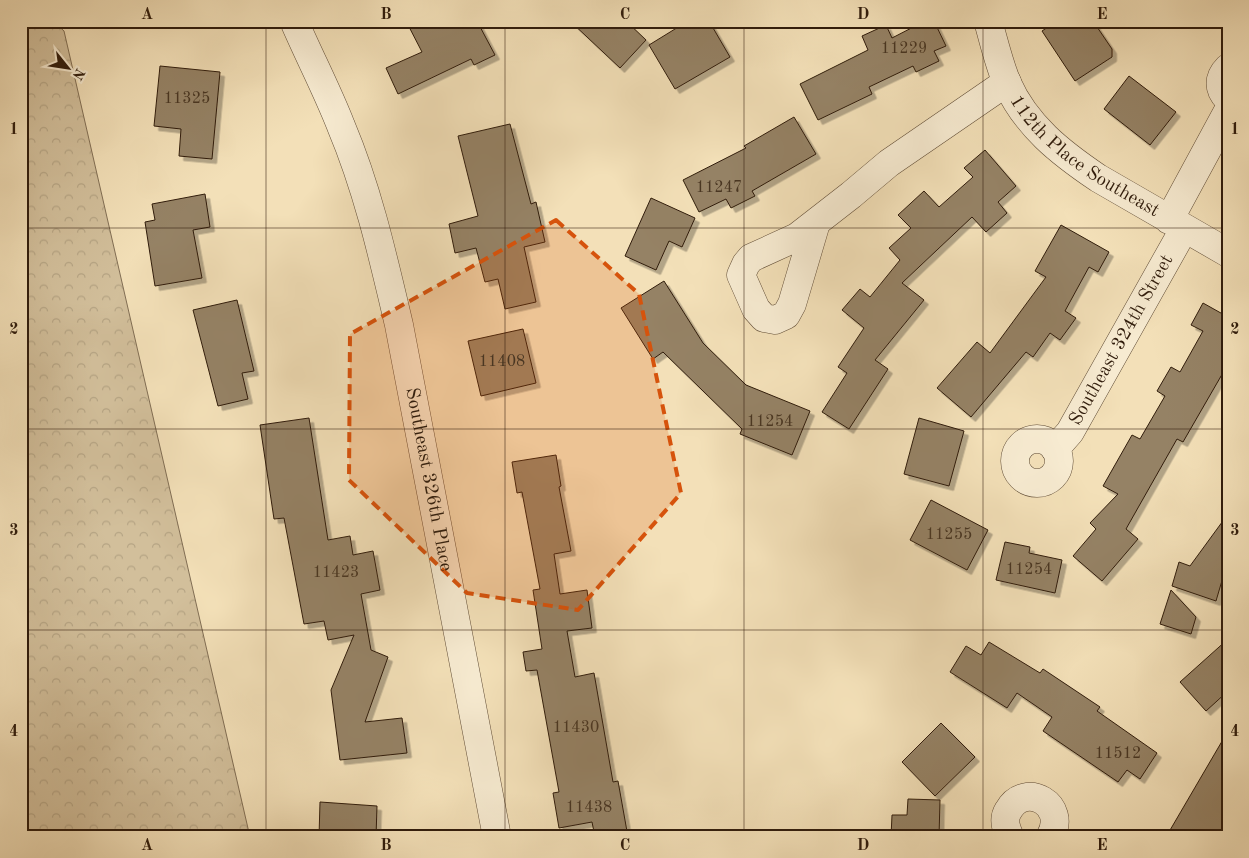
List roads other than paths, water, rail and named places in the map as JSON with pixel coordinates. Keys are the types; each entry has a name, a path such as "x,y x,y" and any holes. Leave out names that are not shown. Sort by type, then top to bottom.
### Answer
{"street":[{"name":"Southeast 326th Place","path":"294,21 341,126 361,179 380,246 399,324 497,837"},
{"name":"112th Place Southeast","path":"988,21 1007,82 1024,113 1040,132 1062,153 1098,178 1176,225 1228,253"},
{"path":"1228,68 1224,72 1220,84 1221,90 1228,99"},
{"path":"816,223 889,163 1007,82"},
{"name":"Southeast 324th Street","path":"1055,449 1070,432 1176,225 1228,111"},
{"path":"1010,837 1005,823 1006,814 1017,800 1032,797 1046,802 1052,809 1055,824 1050,837"}]}
